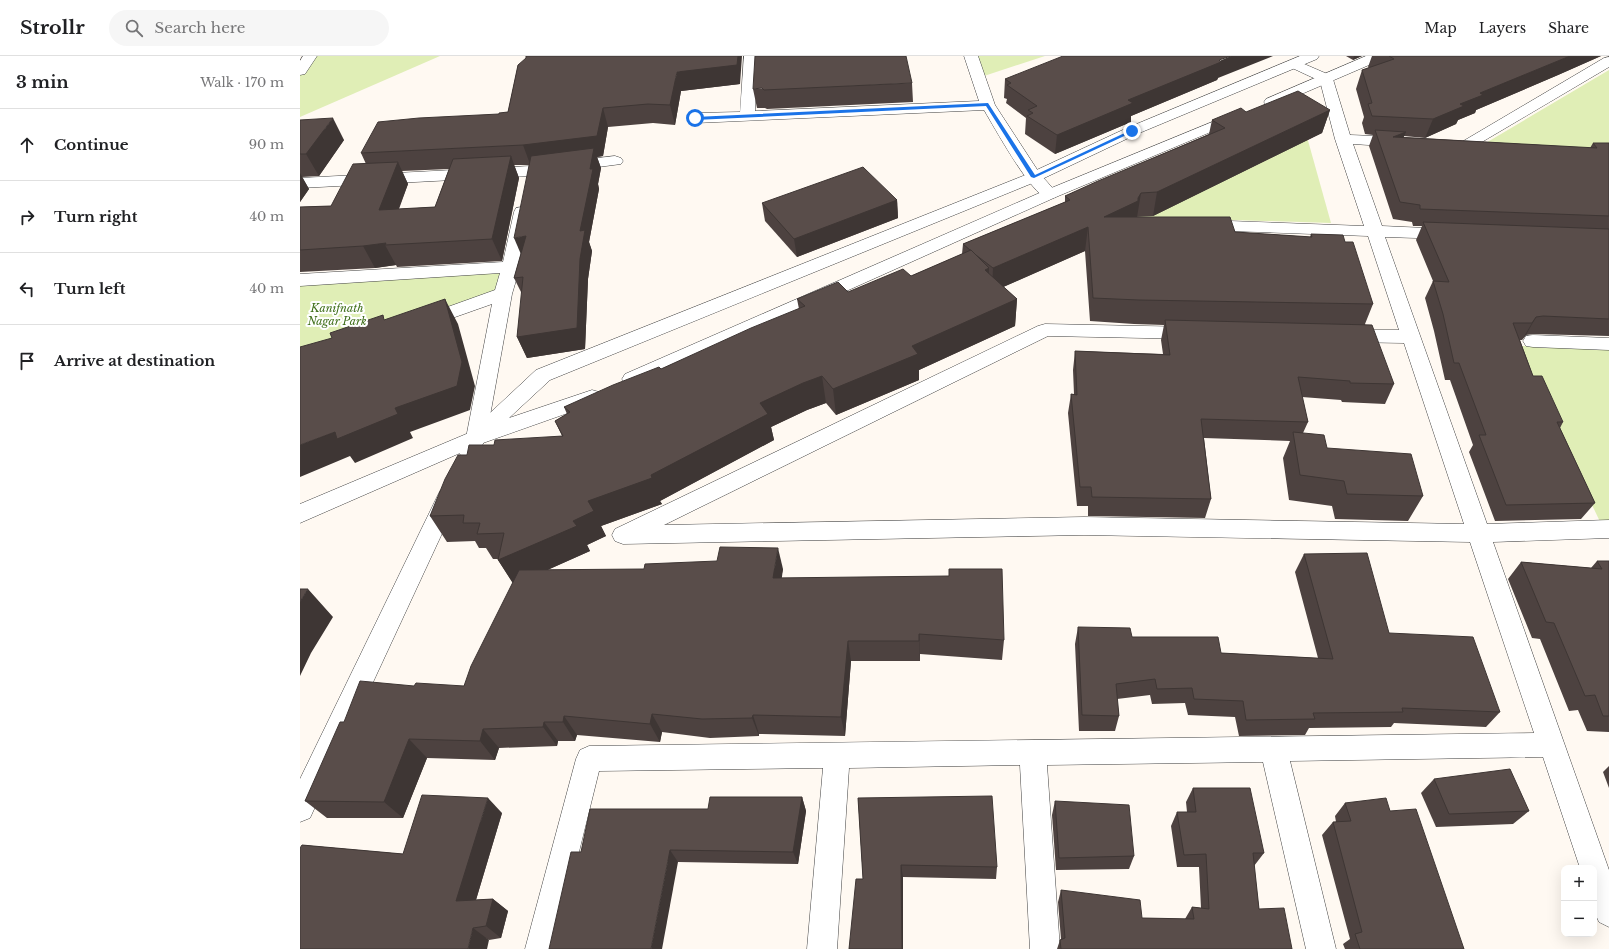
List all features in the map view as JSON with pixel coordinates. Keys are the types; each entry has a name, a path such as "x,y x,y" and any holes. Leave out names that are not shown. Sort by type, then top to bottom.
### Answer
{"street":[{"path":"300,70 310,56"},
{"path":"747,116 751,56"},
{"path":"971,56 988,105 1034,177 1050,194"},
{"path":"476,438 542,375 1034,177 1132,131 1296,64 1312,56"},
{"path":"300,514 476,438 583,401 1050,194 1327,79 1378,56"},
{"path":"1493,146 1458,146 1609,61"},
{"path":"1296,64 1327,79 1344,139 1609,912"},
{"path":"695,118 988,105"},
{"path":"1344,139 1412,143"},
{"path":"300,183 528,183 615,161"},
{"path":"300,808 476,438 503,294 511,267 528,183"},
{"path":"1190,224 1461,234"},
{"path":"300,280 511,267"},
{"path":"406,328 503,294"},
{"path":"1212,333 1045,330 623,535 1084,526 1479,533 1609,530"},
{"path":"1332,336 1412,337"},
{"path":"1533,341 1609,344"},
{"path":"540,949 589,759 1552,745"},
{"path":"1274,750 1321,949"},
{"path":"1032,753 1045,949"},
{"path":"822,949 837,756"}],"green space":[{"path":"310,56 440,56 300,117 300,71"},
{"path":"971,56 1045,56 978,78"},
{"path":"1609,70 1609,149 1484,144"},
{"path":"1307,137 1331,223 1137,217 1150,206"},
{"name":"Kanifnath Nagar Park","path":"511,267 503,294 300,365 300,280"},
{"path":"1516,346 1609,347 1609,530 1604,530"}],"building":[{"path":"526,56 738,56 737,65 677,72 670,105 648,104 603,108 597,136 523,145 361,153 378,122 419,118 499,114 508,112 518,65 526,58"},
{"path":"755,56 906,56 912,83 764,90 762,88 753,89"},
{"path":"1063,56 1231,56 1219,60 1221,62 1128,100 1133,103 1057,135 1027,116 1033,113 1028,110 1037,106 1007,85 1011,83 1005,79"},
{"path":"1389,56 1570,56 1480,93 1483,95 1460,104 1464,106 1433,119 1372,116 1368,104 1372,103 1362,70 1394,59"},
{"path":"1298,91 1330,110 1157,192 1141,193 1138,201 1104,217 1230,217 1235,232 1312,237 1311,234 1343,235 1345,242 1353,242 1373,304 1093,298 1088,227 993,268 963,244 1070,200 1065,196 1225,128 1212,120 1241,108 1246,112"},
{"path":"333,118 306,154 300,154 300,120"},
{"path":"1375,130 1406,132 1393,137 1597,148 1593,143 1609,143 1609,216 1420,209 1420,205 1400,202"},
{"path":"594,148 590,169 593,169 580,231 585,230 580,259 577,328 517,337 523,277 514,278 526,236 514,238 531,156"},
{"path":"511,156 492,239 385,245 386,243 300,250 300,207 331,206 353,164 398,162 379,210 435,207 453,159"},
{"path":"863,167 897,200 794,239 762,203"},
{"path":"1423,222 1609,229 1609,319 1543,316 1536,317 1532,323 1513,323 1533,376 1542,376 1563,422 1557,422 1595,503 1506,505 1479,435 1486,435 1459,363 1454,363 1443,314 1433,281 1449,282"},
{"path":"971,250 989,268 985,270 1017,299 912,346 918,354 833,389 822,376 760,403 768,414 651,475 652,478 588,501 594,511 573,521 577,526 498,560 504,533 477,534 480,523 463,523 464,515 430,516 445,479 458,455 467,455 469,445 494,445 495,440 563,436 555,421 570,412 564,407 613,385 659,367 661,369 751,328 805,306 797,299 838,282 848,292 903,269 911,276"},
{"path":"445,299 462,362 457,386 395,408 398,414 337,439 335,432 300,445 300,347 332,338 330,333 383,315 384,320"},
{"path":"1165,320 1372,325 1394,384 1350,383 1350,381 1298,377 1308,422 1201,419 1211,499 1092,497 1091,487 1080,487 1071,394 1077,395 1075,351 1170,355"},
{"path":"1293,432 1324,435 1327,448 1411,454 1423,496 1347,494 1344,481 1300,475"},
{"path":"720,547 778,548 773,578 949,576 949,569 1002,569 1004,640 919,634 919,641 848,641 841,717 753,715 752,718 702,719 652,714 650,724 564,716 563,722 544,722 543,727 483,729 480,741 409,739 384,802 305,801 340,722 344,722 360,681 414,686 416,683 464,686 471,666 519,570 644,569 645,564 717,561"},
{"path":"1367,553 1389,633 1473,637 1500,712 1402,708 1403,712 1313,713 1315,719 1246,720 1243,701 1194,699 1192,688 1157,689 1155,679 1116,684 1119,716 1082,715 1078,627 1130,628 1132,637 1218,637 1221,653 1333,659 1304,554"},
{"path":"1597,561 1609,561 1609,716 1603,716 1595,695 1585,696 1554,623 1546,622 1521,562 1602,569"},
{"path":"300,589 308,589 300,602"},
{"path":"1510,769 1529,811 1449,814 1434,779"},
{"path":"1193,788 1250,788 1264,853 1253,853 1259,909 1284,908 1292,949 1061,949 1060,940 1065,938 1061,890 1140,900 1142,918 1194,919 1192,907 1209,909 1206,854 1184,855 1177,812 1196,812"},
{"path":"422,795 488,798 456,901 493,899 486,926 473,928 468,949 300,949 300,848 302,845 403,854"},
{"path":"992,796 997,867 901,865 902,949 849,949 856,879 863,879 858,798"},
{"path":"710,797 802,797 793,852 670,850 651,949 549,949 571,852 581,852 590,809 708,809"},
{"path":"1386,798 1390,811 1416,809 1464,949 1360,949 1355,934 1362,932 1333,822 1351,821 1345,803"},
{"path":"1055,801 1129,805 1134,856 1059,858"}],"route":[{"path":"695,118 988,105 1034,177 1132,131"}]}
